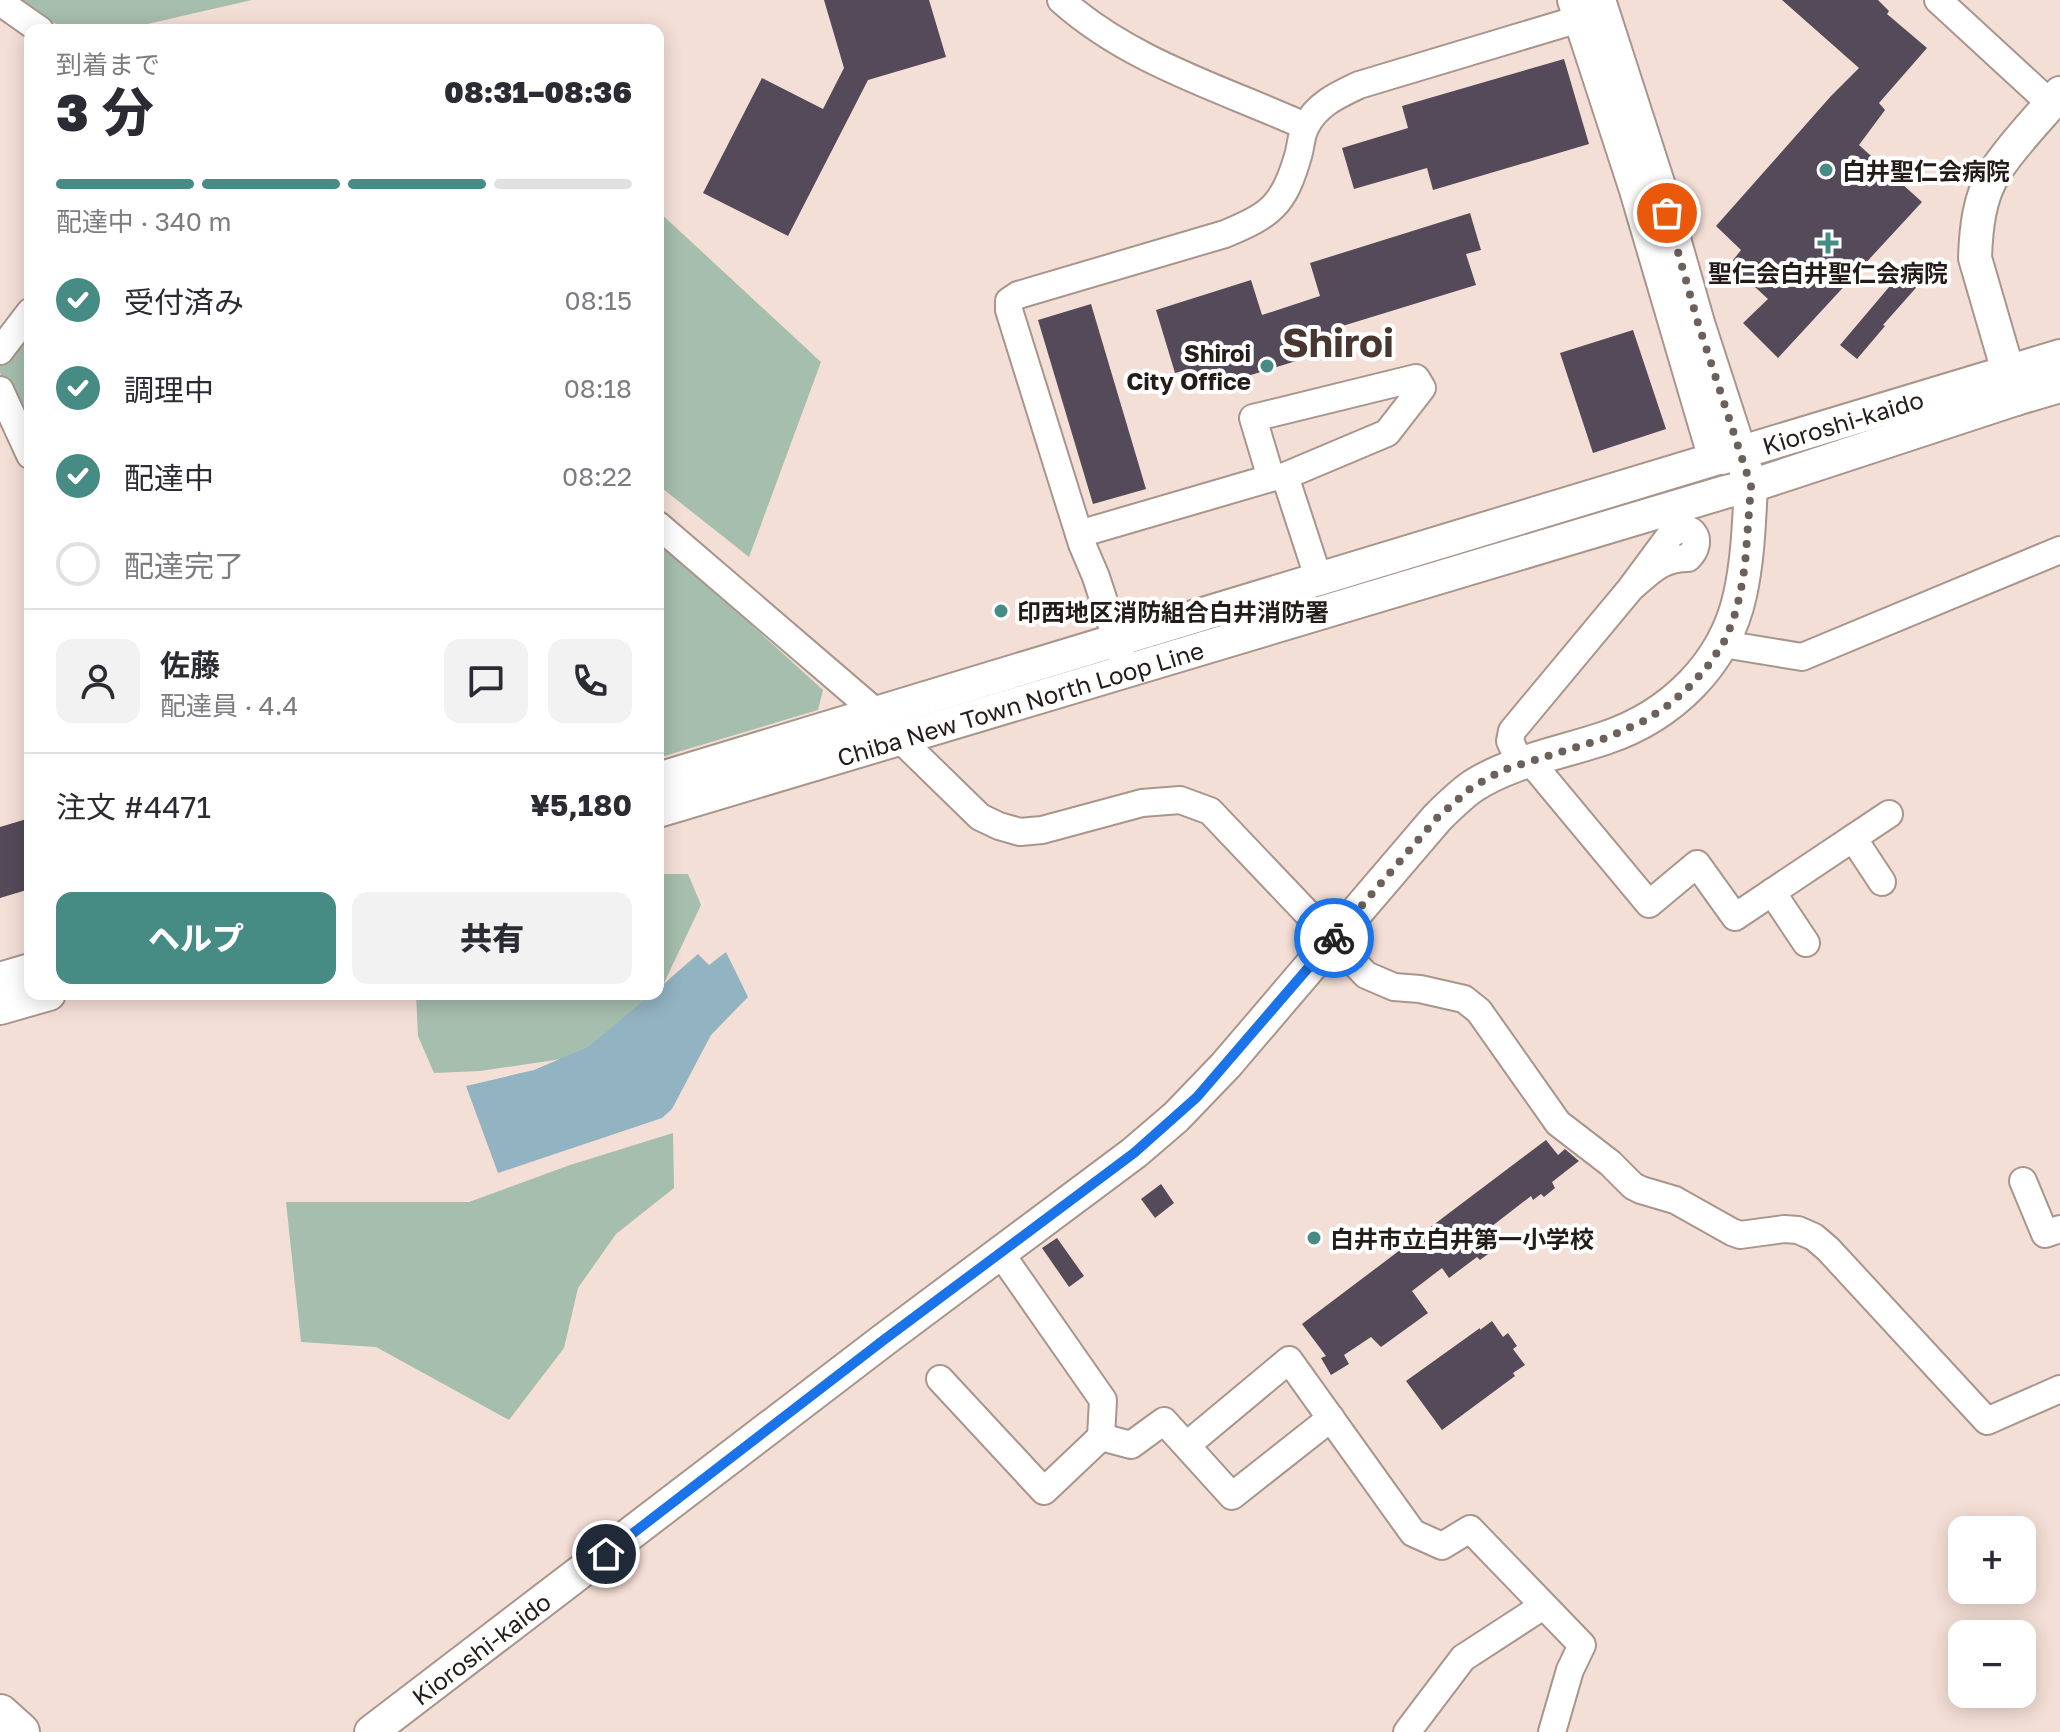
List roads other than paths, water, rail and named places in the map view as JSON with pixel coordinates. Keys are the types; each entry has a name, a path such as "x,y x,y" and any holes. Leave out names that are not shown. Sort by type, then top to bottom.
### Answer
{"highway":[{"path":"0,1714 20,1732"}],"main road":[{"path":"1589,8 1659,186 1698,323 1727,456"},
{"path":"2012,385 1975,258 1976,235 1982,203 1994,173 2056,98"},
{"path":"2012,385 2060,356"},
{"path":"2012,385 2060,386"},
{"name":"Kioroshi-kaido","path":"371,1732 1134,1153 1176,1117 1226,1065 1437,818 1472,787 1503,770 1609,737 1646,720 1690,686 1723,644 1740,595 1747,541 1738,489 1727,456 2012,385"},
{"name":"Kioroshi-kaido","path":"1738,489 2012,385"},
{"name":"Chiba New Town North Loop Line","path":"664,809 899,738 1319,580 1727,456"},
{"name":"Chiba New Town North Loop Line","path":"664,777 877,713 1121,655 1738,489"},
{"path":"0,979 24,972"},
{"path":"0,1008 28,1000"}],"street":[{"path":"1061,0 1138,54 1305,126"},
{"path":"1938,0 2056,98"},
{"path":"0,2 31,24"},
{"path":"1121,655 1079,534 1009,310 1009,301 1018,295 1225,234 1253,222 1273,208 1284,195 1305,126 1327,100 1359,85 1589,8"},
{"path":"0,351 24,320"},
{"path":"1079,534 1278,477 1387,433 1422,388 1416,378 1253,418 1278,477 1319,580"},
{"path":"0,390 24,442"},
{"path":"664,530 877,713"},
{"path":"1723,644 1802,657 2060,550"},
{"path":"1631,588 1512,731 1510,741 1649,904 1697,864 1735,917 1889,814"},
{"path":"899,738 980,817 1020,832 1042,830 1142,803 1180,800 1210,811 1366,975 1394,987 1420,989 1464,999 1479,1011 1558,1123 1610,1163 1633,1186 1675,1200 1740,1235 1784,1229 1798,1230 1814,1237 1987,1421 2060,1389"},
{"path":"1853,838 1882,882"},
{"path":"1772,892 1806,943"},
{"path":"2023,1181 2045,1234 2060,1229"},
{"path":"940,1379 1044,1491 1101,1437 1103,1400 1001,1254"},
{"path":"1187,1445 1289,1360 1413,1533 1442,1546 1470,1529 1582,1645 1570,1670 1552,1732"},
{"path":"1101,1437 1131,1445 1164,1421 1232,1496 1331,1418"},
{"path":"1407,1732 1463,1658 1543,1606"}],"water":[{"path":"726,952 748,997 711,1035 672,1109 662,1118 498,1173 466,1086 534,1070 588,1047 645,1000 664,1000 664,984 698,954 709,965"}],"place":[{"name":"白井聖仁会病院","path":"1826,170"},
{"name":"聖仁会白井聖仁会病院","path":"1828,243"},
{"name":"Shiroi City Office","path":"1267,366"},
{"name":"印西地区消防組合白井消防署","path":"1001,611"},
{"name":"白井市立白井第一小学校","path":"1314,1238"}],"district":[{"name":"Shiroi","path":"1338,342"}]}
